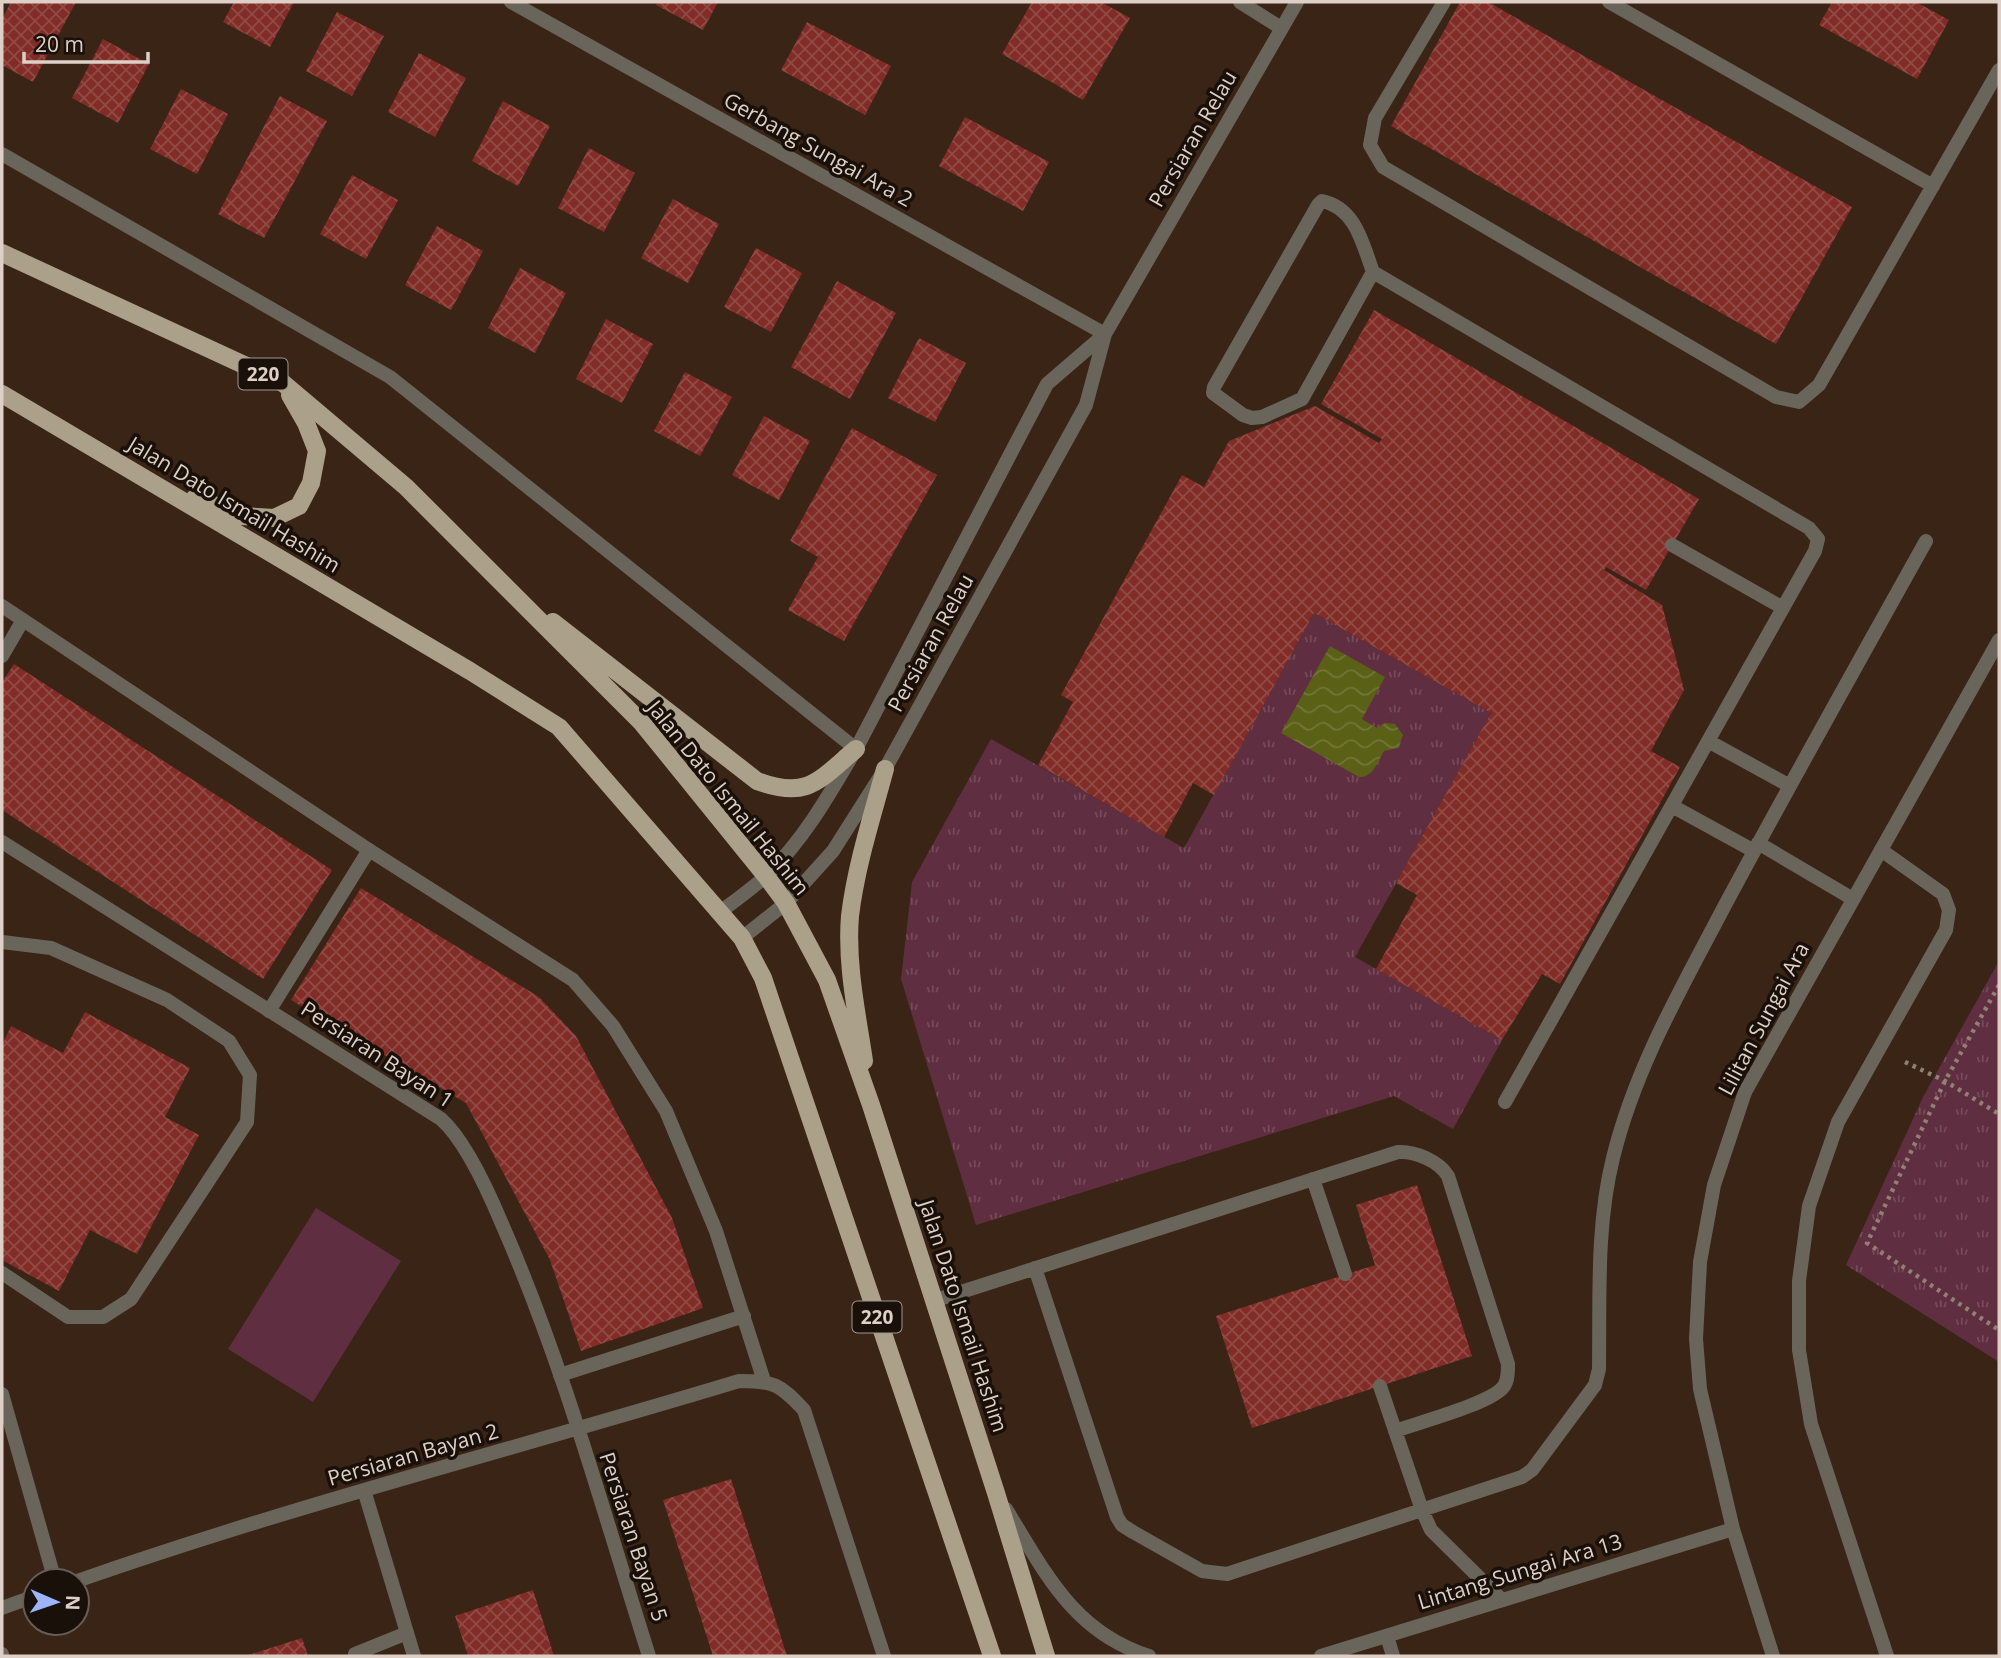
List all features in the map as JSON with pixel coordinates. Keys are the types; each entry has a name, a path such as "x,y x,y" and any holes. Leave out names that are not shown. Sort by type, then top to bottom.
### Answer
{"main road":[{"name":"Jalan Dato Ismail Hashim","path":"2,253 283,383 406,488 642,723 766,876 786,903 827,980 871,1105 1046,1656"},
{"path":"149,481 242,516 274,519 299,506 311,484 317,452 306,423 283,383"},
{"name":"Jalan Dato Ismail Hashim","path":"2,394 458,664 559,727 742,938 763,978 992,1656"},
{"path":"480,563 757,781 790,790 810,787 856,749"},
{"path":"871,1105 850,971 850,918 858,868 885,769"}],"street":[{"name":"Gerbang Sungai Ara 2","path":"512,2 1105,334"},
{"path":"1240,2 1282,28"},
{"name":"Persiaran Relau","path":"742,938 786,903 833,851 885,769 1086,405 1105,334 1297,2"},
{"path":"1444,2 1376,118 1370,145 1383,167 1776,397 1799,402 1819,385 1999,70"},
{"path":"1609,2 1933,186"},
{"path":"2,154 390,377 856,749"},
{"path":"1373,272 1302,399 1252,418 1243,415 1213,393 1213,387 1318,205 1322,201 1327,202 1352,219 1373,272 1809,528 1818,539 1815,551 1505,1102"},
{"name":"Persiaran Relau","path":"720,912 766,876 807,828 856,749 1047,384 1105,334"},
{"path":"1035,1268 1117,1517 1122,1525 1132,1532 1202,1571 1227,1574 1522,1477 1532,1470 1595,1385 1599,1369 1604,1206 1620,1135 1634,1088 1652,1044 1756,847 1926,541"},
{"path":"1672,545 1783,608"},
{"path":"2,607 369,850 573,980 612,1026 666,1111 716,1231 764,1381 773,1383 791,1396 804,1410 884,1656"},
{"path":"2,656 23,620"},
{"name":"Lilitan Sungai Ara","path":"1773,1656 1732,1529 1700,1389 1696,1339 1700,1262 1714,1185 1745,1092 1999,640"},
{"path":"1708,741 1790,786"},
{"path":"1672,806 1853,899"},
{"name":"Persiaran Bayan 1","path":"2,842 453,1129 491,1197 525,1276 577,1430"},
{"path":"269,1011 369,850"},
{"path":"1881,850 1943,894 1949,909 1946,930 1838,1122 1810,1206 1799,1281 1799,1350 1811,1424 1887,1656"},
{"path":"2,942 51,948 167,1000 229,1041 250,1075 247,1122 131,1298 103,1317 68,1317 2,1273"},
{"path":"933,1301 1398,1152 1406,1152 1438,1165 1448,1176 1508,1364 1506,1384 1490,1397 1395,1431"},
{"path":"1313,1179 1345,1274"},
{"path":"560,1375 744,1316"},
{"name":"Persiaran Bayan 2","path":"91,1576 192,1541 739,1381 764,1381"},
{"path":"1380,1386 1422,1510 1432,1531 1502,1600"},
{"path":"2,1394 51,1567"},
{"name":"Persiaran Bayan 5","path":"577,1430 649,1656"},
{"path":"364,1490 414,1656"},
{"path":"996,1493 1047,1575 1076,1614 1105,1638 1149,1656"},
{"name":"Lintang Sungai Ara 13","path":"1321,1656 1732,1529"},
{"path":"2,1608 21,1601"},
{"path":"355,1656 407,1633"},
{"path":"1387,1636 1393,1656"}],"path":[{"path":"1999,985 1945,1081 1867,1243 1999,1330"},
{"path":"1878,1050 1945,1081 1999,1114"}],"green space":[{"path":"1314,613 1491,713 1355,957 1502,1040 1453,1129 1394,1096 976,1225 901,979 912,882 991,739 1184,848"},
{"path":"1999,961 1999,1362 1846,1265 1923,1097"},
{"path":"316,1208 401,1261 313,1402 228,1349"}],"water":[{"path":"1330,646 1385,677 1362,719 1377,728 1385,723 1395,724 1403,735 1398,748 1384,751 1374,768 1364,777 1359,777 1281,733"}],"building":[{"path":"11,2 76,2 33,82 2,65 2,19"},
{"path":"234,2 294,2 270,47 223,22"},
{"path":"657,2 718,2 703,30 656,5"},
{"path":"1032,2 1101,2 1130,18 1083,100 1002,54"},
{"path":"1460,2 1488,2 1852,207 1776,344 1391,126"},
{"path":"1832,2 1916,2 1949,20 1917,79 1819,25"},
{"path":"337,12 384,36 352,96 306,71"},
{"path":"807,22 891,66 865,115 781,70"},
{"path":"103,39 149,64 118,123 72,98"},
{"path":"419,53 466,78 435,137 388,112"},
{"path":"181,89 228,114 197,174 150,149"},
{"path":"280,96 327,121 264,238 218,214"},
{"path":"503,101 550,126 518,186 472,161"},
{"path":"965,117 1049,162 1023,211 939,166"},
{"path":"589,148 635,173 604,232 558,208"},
{"path":"352,175 398,200 366,259 320,234"},
{"path":"673,199 719,224 688,283 641,258"},
{"path":"437,226 483,251 451,310 405,285"},
{"path":"756,248 802,273 771,332 724,307"},
{"path":"520,268 566,293 535,353 488,328"},
{"path":"837,281 896,313 850,399 791,367"},
{"path":"1374,310 1699,499 1646,590 1606,567 1604,570 1662,605 1684,690 1651,751 1680,767 1560,984 1542,974 1502,1040 1376,969 1417,895 1396,883 1491,713 1314,613 1214,795 1193,783 1164,837 1038,765 1073,702 1061,695 1182,475 1204,487 1229,441 1315,406 1379,443 1382,439 1321,404"},
{"path":"606,319 653,344 622,403 576,379"},
{"path":"919,338 966,363 935,422 888,398"},
{"path":"685,372 732,397 700,456 654,431"},
{"path":"764,416 810,441 779,500 732,475"},
{"path":"852,428 937,475 844,641 788,610 818,557 790,541"},
{"path":"14,664 332,870 263,979 2,810 2,682"},
{"path":"361,888 539,997 576,1036 672,1218 703,1308 581,1351 550,1260 466,1103 291,1000"},
{"path":"85,1012 190,1068 165,1117 199,1135 137,1254 90,1230 59,1291 2,1260 2,1045 11,1026 63,1053"},
{"path":"1417,1185 1472,1356 1252,1428 1216,1316 1375,1265 1356,1205"},
{"path":"731,1479 787,1656 713,1656 663,1500"},
{"path":"533,1590 554,1656 468,1656 455,1616"},
{"path":"302,1638 308,1656 245,1656"}]}
